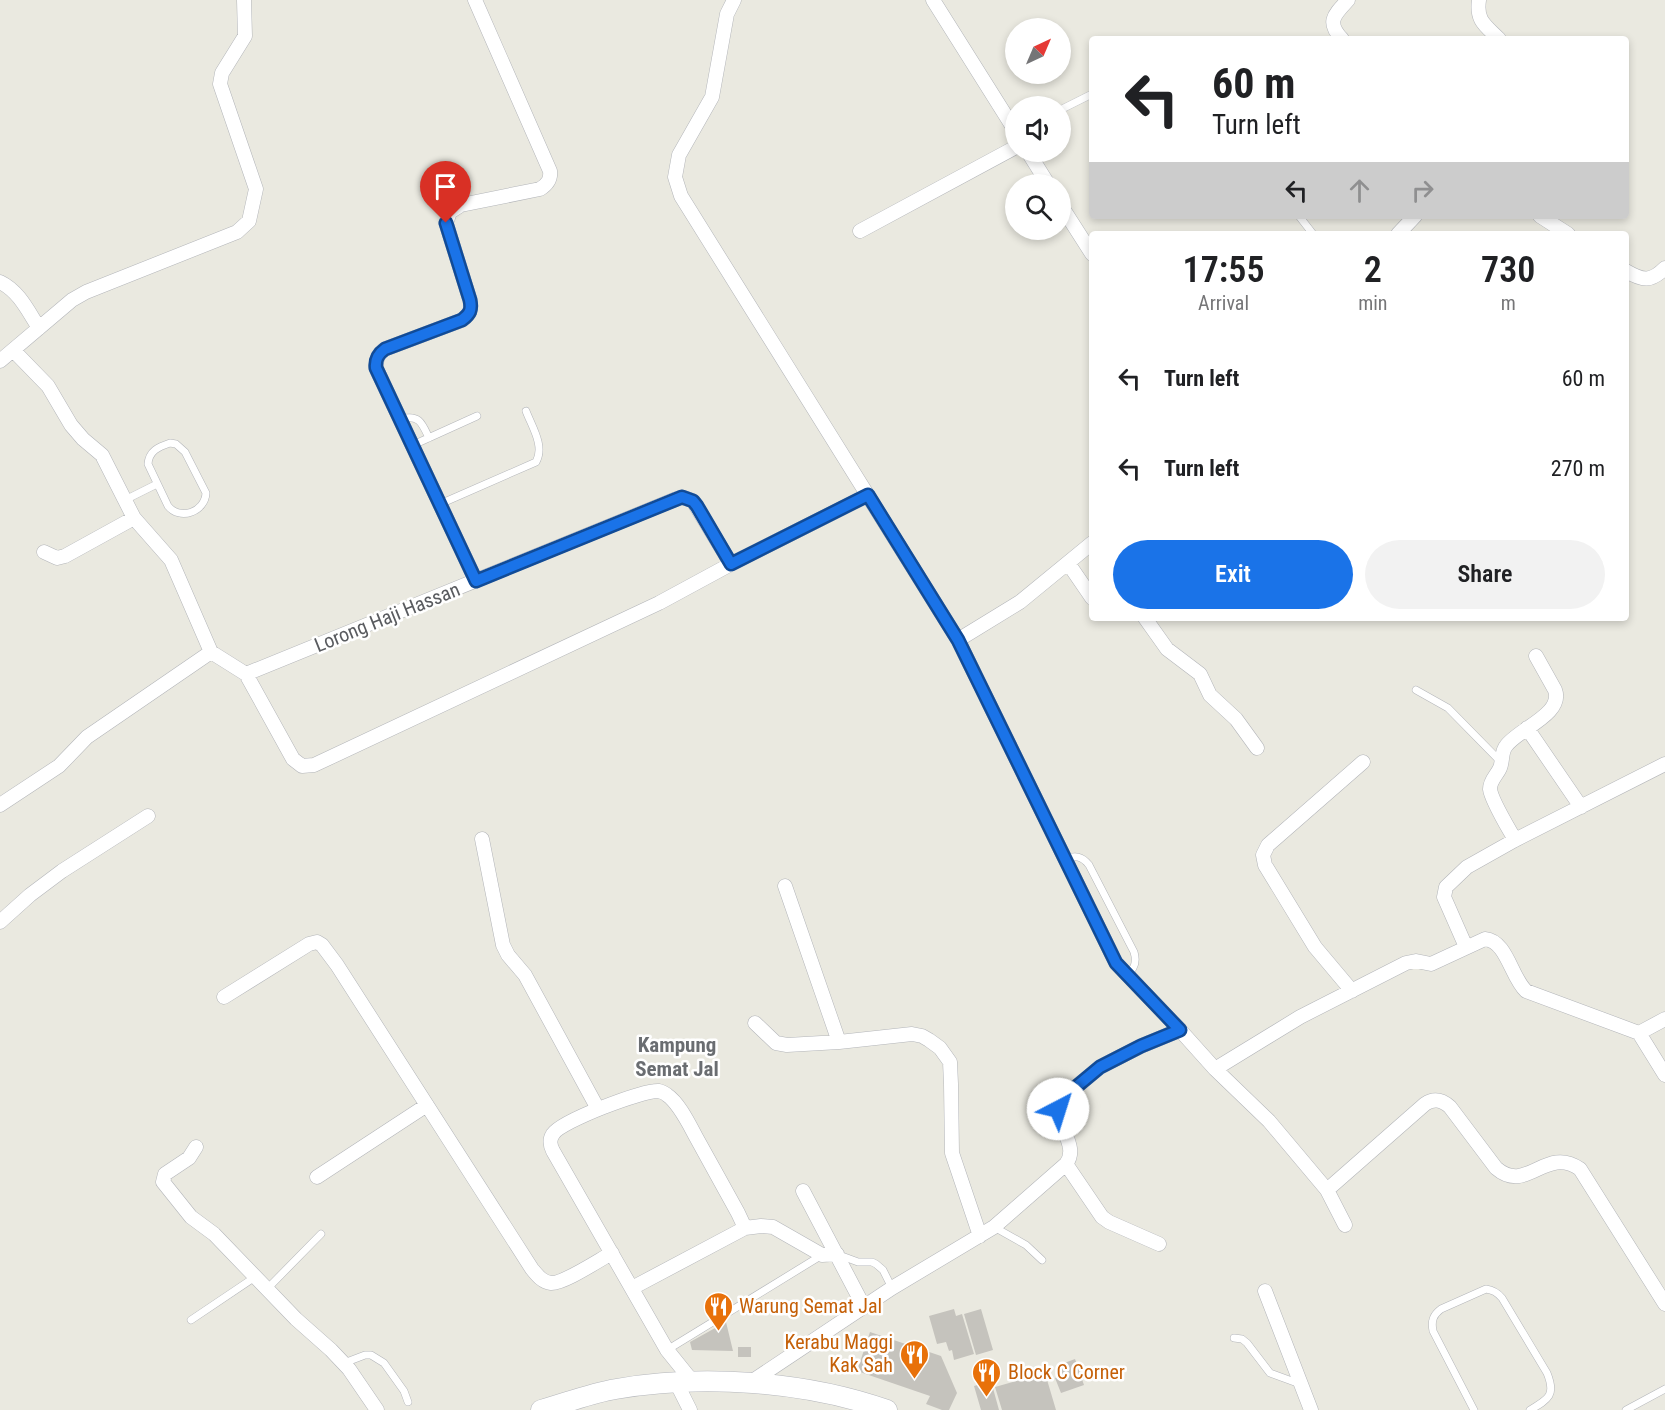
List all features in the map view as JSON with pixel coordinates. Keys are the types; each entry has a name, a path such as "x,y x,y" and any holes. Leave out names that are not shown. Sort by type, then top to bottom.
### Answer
{"main road":[{"path":"541,1410 614,1389 684,1382 751,1382 822,1393 887,1410"}],"street":[{"path":"0,361 72,300 86,292 237,232 249,221 256,189 220,84 222,73 245,36 244,0"},
{"path":"475,0 550,171 550,178 548,183 540,189 460,206 450,212 446,223 472,308 471,312 462,320 385,349 378,356 376,368 476,581"},
{"path":"734,0 727,14 712,97 679,155 675,177 681,196 958,640 1116,963 1215,1069 1269,1121 1327,1190 1345,1225"},
{"path":"933,0 1005,115"},
{"path":"1340,36 1334,29 1334,17 1348,0"},
{"path":"1479,0 1477,12 1482,23 1496,36"},
{"path":"860,231 1005,153"},
{"path":"1401,231 1412,219"},
{"path":"1545,219 1563,231"},
{"path":"1071,222 1089,250"},
{"path":"1629,273 1646,279 1653,278 1664,270"},
{"path":"0,282 9,286 17,294 39,328"},
{"path":"13,350 48,386 71,425 102,455 134,518 171,560 211,652 246,674 293,759 302,766 314,765 659,603 868,495"},
{"name":"Lorong Haji Hassan","path":"246,674 682,497 693,501 697,506 731,564"},
{"path":"44,552 57,558 65,556 134,518"},
{"path":"958,640 1020,602 1089,545"},
{"path":"1068,562 1089,594"},
{"path":"1147,621 1167,649 1200,674 1210,695 1236,719 1257,748"},
{"path":"0,806 59,766 87,737 211,652"},
{"path":"1515,840 1490,792 1491,783 1501,767 1505,747 1551,710 1556,700 1554,690 1536,656"},
{"path":"1527,728 1581,807"},
{"path":"1352,991 1315,947 1265,866 1263,855 1268,845 1363,762"},
{"path":"1466,947 1445,902 1444,892 1446,887 1467,867 1515,840 1665,764"},
{"path":"0,922 62,871 148,816"},
{"path":"482,839 503,945 534,990 598,1109"},
{"path":"785,886 839,1042"},
{"path":"1215,1069 1300,1017 1409,961 1431,964 1479,940 1491,940 1500,947 1526,991 1639,1033 1665,1076"},
{"path":"224,997 309,944 317,942 322,945 540,1278 548,1283 561,1281 612,1253"},
{"path":"1639,1033 1665,1019"},
{"path":"755,1023 776,1043 787,1045 912,1034 922,1036 940,1048 950,1062 952,1153 980,1236"},
{"path":"751,1382 892,1288 994,1227 1070,1159 1072,1152 1058,1109 1064,1097 1100,1067 1141,1046 1180,1030"},
{"path":"690,1410 684,1382 550,1145 550,1139 558,1128 598,1109 654,1092 663,1092 684,1115 745,1228"},
{"path":"1327,1190 1425,1104 1430,1101 1442,1101 1450,1107 1496,1168 1504,1175 1514,1178 1554,1162 1568,1163 1580,1169 1665,1304"},
{"path":"316,1177 427,1106"},
{"path":"196,1147 189,1158 165,1174 163,1182 191,1217 214,1234 296,1319 332,1350 344,1363 377,1410"},
{"path":"1066,1164 1102,1217 1159,1244"},
{"path":"803,1191 830,1255 864,1307"},
{"path":"632,1288 745,1228 773,1227 830,1255"},
{"path":"1265,1291 1311,1410"}],"lane":[{"path":"1071,104 1089,96"},
{"path":"1301,219 1311,231"},
{"path":"440,504 536,462 540,450 539,444 526,411"},
{"path":"413,445 477,417"},
{"path":"401,419 415,418 420,422 429,438"},
{"path":"170,443 176,444 182,447 204,487 206,500 190,513 178,514 168,506 157,484 150,471 148,458 156,449 170,443"},
{"path":"125,500 157,484"},
{"path":"1416,690 1448,708 1501,762"},
{"path":"1065,859 1080,857 1089,865 1134,952 1136,963 1126,975"},
{"path":"994,1227 1026,1245 1042,1260"},
{"path":"267,1289 321,1234"},
{"path":"667,1350 830,1255 876,1264 883,1270 892,1288"},
{"path":"191,1320 255,1277"},
{"path":"1474,1410 1433,1331 1432,1319 1441,1309 1486,1289 1498,1293 1502,1298 1547,1373 1551,1392 1546,1399 1530,1410"},
{"path":"1234,1338 1242,1339 1247,1343 1270,1373 1300,1384"},
{"path":"344,1363 365,1354 384,1363 404,1391 408,1402"},
{"path":"1626,1410 1665,1389"}],"building":[{"path":"954,1309 956,1316 962,1314 974,1354 954,1360 952,1350 949,1351 946,1342 937,1344 929,1316"},
{"path":"981,1309 993,1350 976,1355 964,1314"},
{"name":"Warung Semat Jal","path":"726,1322 733,1351 692,1350 690,1342"},
{"path":"870,1332 941,1356 957,1393 949,1410 926,1404 930,1396 857,1371"},
{"path":"738,1347 751,1347 751,1357 738,1357"},
{"path":"1075,1359 1084,1385 1061,1393 1055,1378 1063,1375 1059,1365"},
{"path":"1045,1373 1056,1410 1002,1410 995,1387"},
{"name":"Block C Corner","path":"991,1381 999,1410 981,1410 974,1386"}],"place":[{"name":"Warung Semat Jal","path":"718,1332"},
{"name":"Kerabu Maggi Kak Sah","path":"914,1380"},
{"name":"Block C Corner","path":"987,1398"}],"district":[{"name":"Kampung Semat Jal","path":"677,1057"}],"route":[{"path":"446,223 470,300 471,312 462,320 385,349 378,356 376,368 476,581 682,497 693,501 697,506 731,564 868,495 958,640 1116,963 1180,1030 1141,1046 1100,1067 1064,1097 1058,1109"}]}
